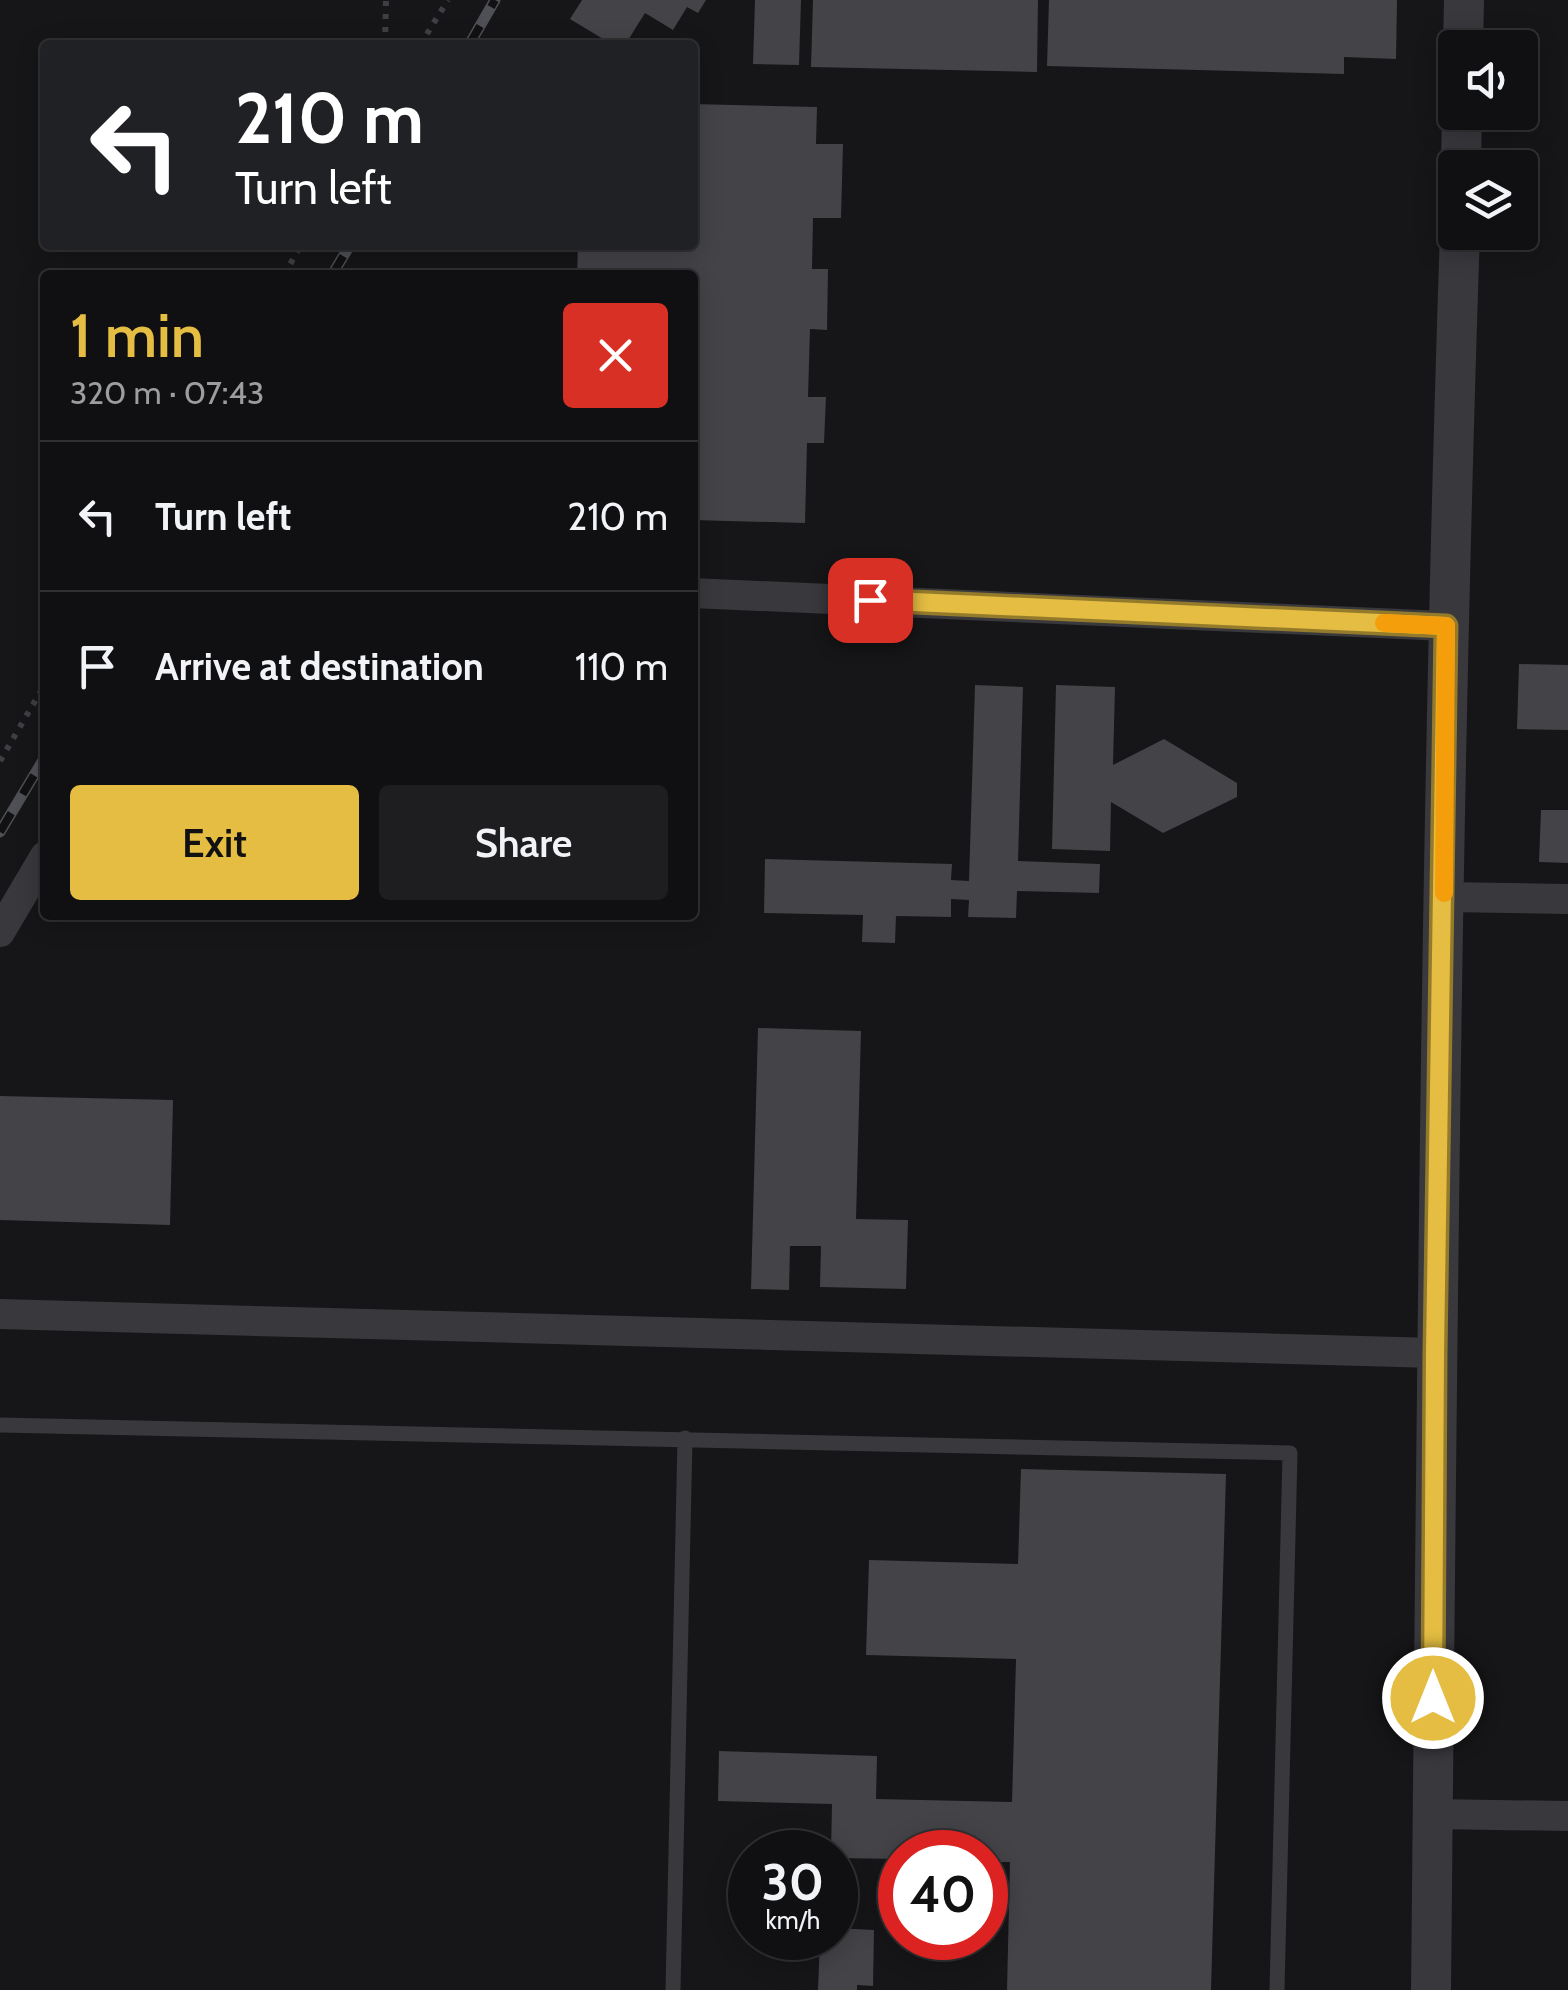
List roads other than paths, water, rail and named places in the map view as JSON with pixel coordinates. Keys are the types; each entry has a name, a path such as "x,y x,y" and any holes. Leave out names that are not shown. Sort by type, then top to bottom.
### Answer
{"street":[{"path":"1463,30 1464,0"},
{"path":"1430,1990 1446,626 1459,250"},
{"path":"698,593 1446,626"},
{"path":"0,932 40,864"},
{"path":"1444,896 1568,900"},
{"path":"0,1314 1435,1353"},
{"path":"1432,1814 1568,1816"}],"lane":[{"path":"0,1425 1290,1452 1277,1990"},
{"path":"673,1990 685,1438"}],"railway":[{"path":"472,40 495,0"},
{"path":"335,270 347,250"},
{"path":"0,832 40,765"}]}
